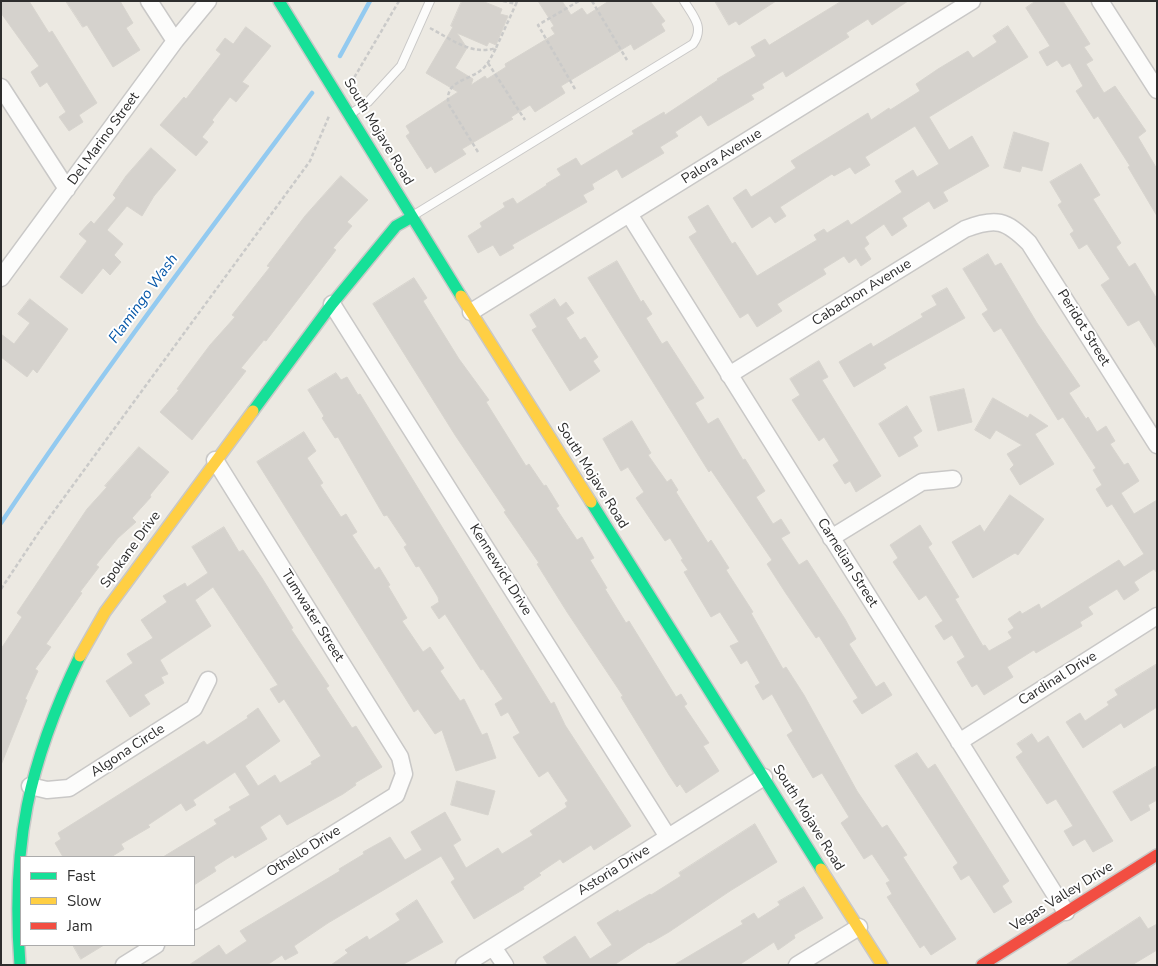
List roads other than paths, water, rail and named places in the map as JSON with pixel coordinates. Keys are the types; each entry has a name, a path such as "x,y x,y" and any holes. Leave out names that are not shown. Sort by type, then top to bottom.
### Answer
{"street":[{"path":"149,1 175,41"},
{"name":"Del Marino Street","path":"1,278 175,41 208,1"},
{"name":"South Mojave Road","path":"279,1 471,312 882,965"},
{"name":"Palora Avenue","path":"471,312 972,1"},
{"path":"1100,1 1157,90"},
{"path":"1,87 67,189"},
{"name":"Carnelian Street","path":"629,214 1066,912"},
{"name":"Spokane Drive","path":"20,965 15,921 21,831 40,747 80,653 105,612 214,460 332,304 396,226 412,217"},
{"name":"Cabachon Avenue","path":"729,375 965,229 983,222 999,221"},
{"name":"Peridot Street","path":"999,221 1015,229 1029,243 1157,445"},
{"name":"Kennewick Drive","path":"332,304 668,837"},
{"name":"Tumwater Street","path":"214,460 400,757 404,774"},
{"path":"831,538 922,482 953,479"},
{"name":"Cardinal Drive","path":"959,742 1157,616"},
{"name":"Algona Circle","path":"30,786 47,790 69,788 194,708 208,680"},
{"name":"Othello Drive","path":"195,920 396,795 404,774"},
{"name":"Astoria Drive","path":"464,965 764,777"},
{"name":"Vegas Valley Drive","path":"982,965 1157,856"},
{"path":"797,965 859,927"},
{"path":"124,965 154,946"},
{"path":"493,946 505,965"}],"lane":[{"path":"350,114 368,102 401,66 430,1"},
{"path":"412,217 693,44 698,36 699,25 684,1"}],"waterway":[{"name":"Flamingo Wash","path":"340,56 370,1"},
{"name":"Flamingo Wash","path":"1,523 115,360 312,93"}]}
